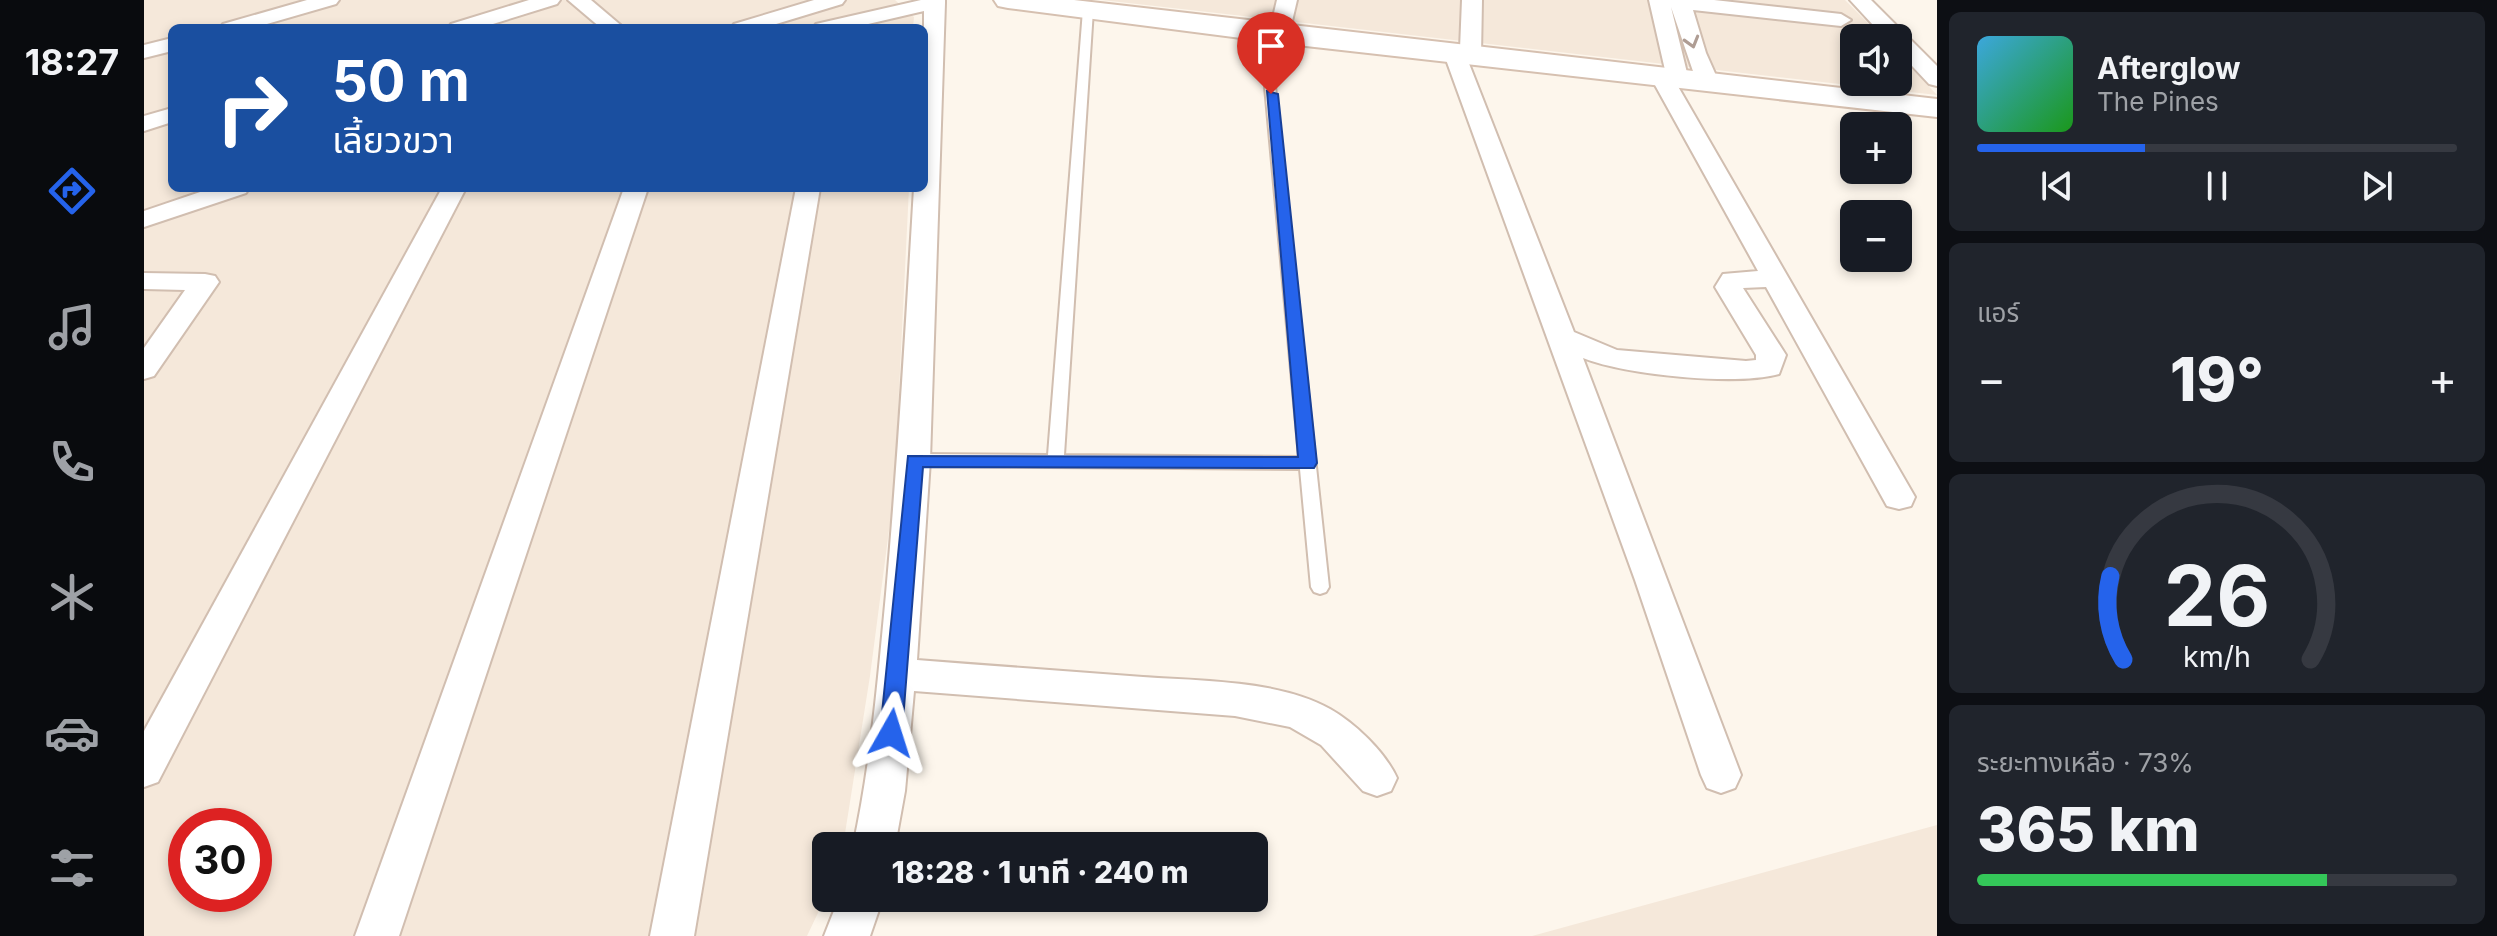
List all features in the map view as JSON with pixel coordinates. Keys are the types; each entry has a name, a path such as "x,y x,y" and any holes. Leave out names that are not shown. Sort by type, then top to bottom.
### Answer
{"street":[{"path":"244,24 329,0"},
{"path":"471,24 550,0"},
{"path":"578,0 609,24"},
{"path":"767,24 793,20 835,0"},
{"path":"1008,0 1096,7 1272,33 1937,108"},
{"path":"1272,33 1287,0"},
{"path":"1472,0 1462,54 1561,338 1721,775"},
{"path":"1666,1 1841,20 1820,0"},
{"path":"1860,0 1883,24"},
{"path":"1666,1 1669,76 1774,278 1899,497"},
{"path":"1666,1 1707,80"},
{"path":"840,24 935,2 928,155"},
{"path":"144,52 168,45"},
{"path":"1912,54 1937,79"},
{"path":"144,124 168,116"},
{"path":"144,219 225,192"},
{"path":"144,769 452,192"},
{"path":"377,936 635,192"},
{"path":"672,936 807,192"},
{"path":"877,832 885,791 897,674 914,460 926,192"},
{"path":"1561,338 1613,359 1746,371 1769,367 1771,355 1731,293 1729,282 1774,278"},
{"path":"144,281 205,282 144,369"},
{"path":"897,674 1235,700 1290,711 1314,719 1335,733 1377,778"},
{"path":"846,936 857,912"}],"lane":[{"path":"1056,461 1096,7"},
{"path":"1272,33 1320,587"},
{"path":"914,460 1308,463"}],"shaded area":[{"path":"144,0 895,0 914,17 913,24 168,24 168,192 909,192 894,492 845,832 812,832 812,912 818,912 807,936 144,936"},
{"path":"1102,0 1845,0 1869,24 1840,24 1840,84"},
{"path":"1912,69 1937,95 1912,92"},
{"path":"1937,825 1937,936 1532,936"}],"route":[{"path":"891,733 914,460 1308,463 1271,94"}]}
